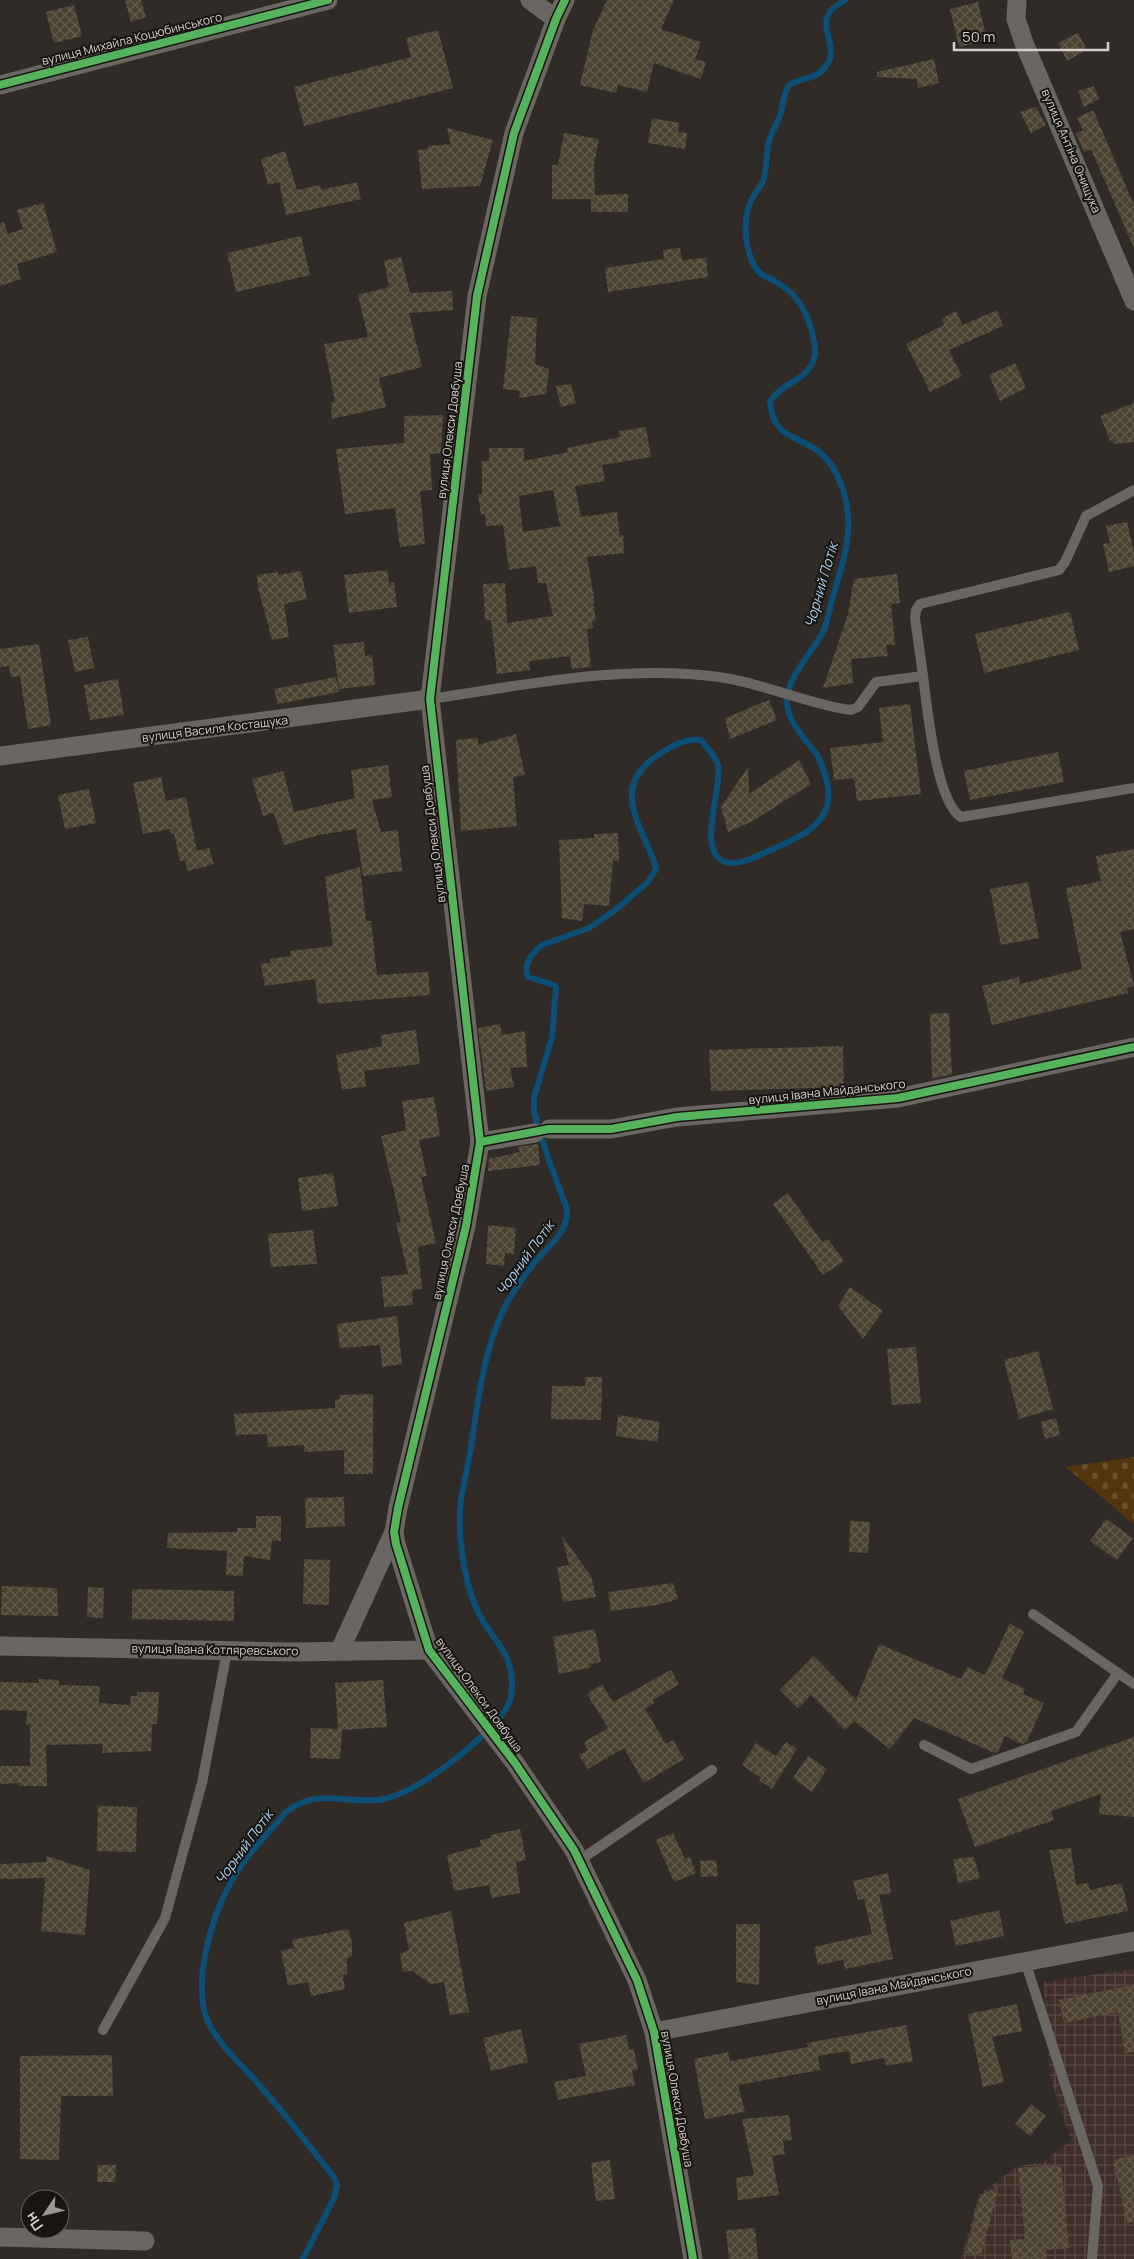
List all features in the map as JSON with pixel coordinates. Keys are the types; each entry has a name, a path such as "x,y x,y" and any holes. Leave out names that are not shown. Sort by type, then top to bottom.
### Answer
{"street":[{"name":"вулиця Михайла Коцюбинського","path":"0,85 328,0"},
{"path":"530,0 556,19"},
{"name":"вулиця Олекси Довбуша","path":"565,0 556,19 514,134 477,296 430,699 480,1142 466,1226 398,1508 394,1532 429,1650 542,1801 580,1860 637,1980 654,2032 692,2259"},
{"name":"вулиця Антіна Онищука","path":"1017,0 1016,19 1024,44 1126,258 1134,301"},
{"name":"вулиця Василя Костащука","path":"0,756 430,699"},
{"name":"вулиця Івана Майданського","path":"480,1142 542,1131 611,1130 677,1117 898,1098 1134,1047"},
{"path":"340,1650 394,1532"},
{"name":"вулиця Івана Котляревського","path":"0,1646 227,1651 429,1650"},
{"name":"вулиця Івана Майданського","path":"654,2032 1134,1941"},
{"path":"0,2237 144,2241"}],"lane":[{"path":"1134,490 1086,516 1065,562 1059,570 920,604 915,618 934,755 951,807 961,817 1134,788"},
{"path":"430,699 624,673 692,674 721,677 851,710 858,707 876,682 923,676"},
{"path":"1033,1614 1134,1684"},
{"path":"103,2030 165,1918 202,1783 227,1651"},
{"path":"924,1745 971,1769 1076,1732 1118,1673"},
{"path":"580,1860 712,1770"},
{"path":"1026,1961 1098,2186 1092,2259"}],"shaded area":[{"path":"1134,1969 1134,2259 961,2259 979,2195 1017,2166 1042,2163 1071,2140 1050,2077 1044,1982"}],"green space":[{"path":"1134,1457 1134,1524 1066,1467"}],"building":[{"path":"125,0 141,0 146,17 131,22"},
{"path":"607,0 674,0 661,29 701,42 695,59 706,62 701,79 654,63 647,92 618,85 616,93 580,85 593,30"},
{"path":"978,2 987,40 959,47 950,9"},
{"path":"74,5 82,36 54,43 46,12"},
{"path":"438,30 453,88 304,126 294,87 411,57 406,38"},
{"path":"1078,33 1087,50 1067,61 1058,43"},
{"path":"934,59 939,83 918,88 917,79 877,77 877,72"},
{"path":"1094,86 1099,99 1084,107 1078,91"},
{"path":"1036,107 1046,125 1031,133 1020,112"},
{"path":"1093,110 1134,205 1134,248 1091,149 1084,152 1076,134 1083,130 1077,118"},
{"path":"652,118 679,123 678,132 687,133 685,149 648,143"},
{"path":"447,128 493,140 480,186 422,189 418,150 428,149 428,146 451,144"},
{"path":"564,133 599,139 594,165 595,195 628,194 628,212 591,212 591,199 552,199 552,165 558,165"},
{"path":"285,151 297,190 320,185 321,190 357,182 361,199 286,215 279,182 268,185 261,159"},
{"path":"43,203 57,252 17,264 21,279 0,286 0,223 4,222 8,234 23,229 17,210"},
{"path":"301,236 310,275 236,292 227,253"},
{"path":"680,248 682,260 706,258 708,277 608,292 605,268 664,259 663,250"},
{"path":"401,257 410,293 452,291 453,310 409,313 422,367 379,378 386,407 332,419 331,403 335,402 324,344 368,337 358,295 389,287 384,261"},
{"path":"997,310 1003,326 949,350 962,376 930,392 906,344 944,325 942,318 956,311 963,325"},
{"path":"511,316 537,318 535,364 549,369 546,394 519,398 520,391 503,389"},
{"path":"1015,363 1026,388 1000,401 989,375"},
{"path":"571,384 576,403 561,407 556,386"},
{"path":"1134,403 1134,442 1114,444 1112,440 1110,441 1100,416"},
{"path":"443,415 441,453 430,454 432,490 420,491 425,544 400,547 395,508 345,514 336,449 404,443 404,416"},
{"path":"646,427 651,457 602,465 605,481 575,486 581,517 617,512 620,536 623,535 624,553 587,557 596,620 592,621 593,628 587,629 591,667 572,669 570,656 529,661 530,670 497,674 491,620 485,620 483,584 505,583 507,623 553,616 546,583 538,583 536,566 509,570 503,525 486,526 485,514 481,515 478,494 482,494 482,461 489,461 489,448 524,448 524,461 568,452 567,448 620,437 619,431","holes":["553,490 560,526 523,532 519,496"]},
{"path":"1127,522 1134,552 1134,566 1109,572 1103,544 1110,543 1106,526"},
{"path":"387,570 389,583 394,582 397,607 349,613 344,575"},
{"path":"301,571 307,599 284,604 289,637 272,640 258,587 257,575 278,572 279,575"},
{"path":"897,574 900,603 891,604 895,645 886,645 888,656 851,659 853,683 823,688 848,614 854,579"},
{"path":"1070,612 1079,650 984,673 975,634"},
{"path":"88,637 94,668 75,672 68,640"},
{"path":"364,642 365,656 372,655 375,685 339,689 333,645"},
{"path":"39,644 51,725 28,729 20,676 11,677 9,666 0,667 0,649"},
{"path":"336,677 339,692 278,704 274,689"},
{"path":"118,679 124,715 90,720 84,685"},
{"path":"769,700 777,720 730,739 725,718"},
{"path":"910,704 921,794 857,801 854,778 834,780 830,748 883,742 879,708"},
{"path":"516,734 525,775 513,777 517,826 461,831 456,740 478,738 478,745"},
{"path":"1058,752 1064,782 970,800 964,771"},
{"path":"799,760 811,784 753,821 728,832 721,807 748,767 749,794"},
{"path":"388,765 392,797 372,800 381,832 398,830 402,871 363,876 356,829 319,835 284,845 274,813 263,816 252,779 283,771 294,812 355,798 351,770"},
{"path":"161,777 166,801 186,797 197,851 209,848 214,864 188,871 185,861 180,861 174,833 171,834 170,829 143,834 133,783"},
{"path":"89,789 96,823 65,829 58,795"},
{"path":"618,833 619,861 613,861 609,906 584,904 582,921 562,918 559,840 594,838 594,834"},
{"path":"1134,849 1134,929 1120,932 1134,986 1127,988 1128,993 992,1025 982,986 1019,977 1020,984 1082,969 1066,888 1101,881 1096,856"},
{"path":"360,867 366,921 371,921 377,975 428,972 430,995 318,1004 315,979 265,986 261,964 271,963 270,959 291,956 290,951 333,946 325,877"},
{"path":"1028,882 1039,938 1001,945 990,889"},
{"path":"949,1013 952,1075 932,1078 930,1014"},
{"path":"500,1024 502,1035 525,1031 527,1067 510,1068 514,1087 486,1091 478,1028"},
{"path":"416,1030 420,1064 364,1071 366,1086 342,1090 336,1055 382,1046 381,1035"},
{"path":"843,1046 844,1087 711,1091 709,1050"},
{"path":"434,1097 440,1136 419,1140 427,1176 421,1177 436,1243 418,1247 422,1289 412,1290 413,1305 384,1307 381,1277 408,1274 396,1223 401,1222 381,1136 406,1130 402,1101"},
{"path":"538,1144 540,1165 488,1171 489,1159 520,1152 518,1147"},
{"path":"333,1173 338,1206 302,1211 298,1178"},
{"path":"788,1193 822,1242 828,1239 844,1261 823,1275 773,1204"},
{"path":"488,1225 516,1228 514,1254 505,1253 504,1266 486,1264"},
{"path":"313,1230 317,1264 271,1267 268,1234"},
{"path":"850,1287 883,1311 863,1339 838,1306"},
{"path":"397,1316 402,1364 382,1367 380,1345 340,1348 337,1324"},
{"path":"916,1347 921,1403 892,1405 887,1349"},
{"path":"1038,1351 1053,1409 1019,1419 1004,1360"},
{"path":"585,1377 602,1377 601,1420 551,1419 552,1386 585,1386"},
{"path":"373,1394 373,1474 344,1474 344,1450 304,1452 304,1445 268,1447 267,1434 236,1435 234,1414 335,1408 335,1400 340,1399 339,1395"},
{"path":"618,1415 660,1422 657,1442 616,1436"},
{"path":"1056,1418 1060,1435 1045,1439 1041,1422"},
{"path":"344,1497 345,1526 306,1528 305,1498"},
{"path":"256,1516 281,1516 281,1541 272,1541 270,1560 244,1556 243,1576 226,1575 227,1551 167,1548 168,1533 237,1532 237,1528 256,1528"},
{"path":"1106,1519 1133,1538 1117,1560 1090,1541"},
{"path":"850,1521 870,1522 868,1553 849,1552"},
{"path":"562,1536 591,1576 596,1597 563,1602 557,1567 569,1565"},
{"path":"304,1559 330,1560 329,1605 303,1604"},
{"path":"673,1583 678,1599 657,1605 611,1611 608,1592"},
{"path":"2,1586 57,1588 58,1616 1,1615"},
{"path":"88,1587 104,1588 103,1618 87,1617"},
{"path":"132,1589 234,1591 234,1621 132,1619"},
{"path":"1010,1623 1024,1632 1002,1678 1025,1689 1023,1694 1044,1703 1027,1742 1022,1744 1005,1736 998,1752 995,1753 914,1718 890,1749 854,1721 845,1730 811,1695 798,1708 780,1690 814,1656 856,1700 879,1644 961,1679 967,1667 985,1675"},
{"path":"595,1629 601,1662 590,1664 592,1667 559,1674 553,1637"},
{"path":"671,1670 679,1684 653,1700 654,1703 645,1709 666,1744 673,1740 684,1759 644,1783 624,1748 588,1769 579,1755 588,1750 584,1742 608,1728 587,1694 602,1684 613,1702"},
{"path":"39,1679 59,1680 59,1685 100,1686 99,1703 130,1705 131,1696 137,1696 137,1692 159,1692 157,1724 152,1724 151,1751 102,1753 103,1744 46,1745 47,1786 18,1786 18,1783 0,1784 0,1766 30,1766 30,1725 26,1725 27,1711 0,1710 0,1682 39,1683"},
{"path":"383,1680 387,1727 342,1730 340,1759 310,1758 311,1728 338,1729 335,1683"},
{"path":"1134,1737 1134,1817 1099,1814 1101,1794 1051,1811 1054,1820 975,1847 958,1799"},
{"path":"786,1742 797,1749 772,1789 759,1780 761,1778 742,1765 756,1743 776,1756"},
{"path":"808,1756 827,1769 812,1792 793,1778"},
{"path":"98,1806 137,1807 136,1852 97,1851"},
{"path":"520,1829 526,1860 516,1862 520,1893 492,1898 489,1885 454,1891 447,1855 481,1846 480,1840 491,1838 490,1835"},
{"path":"673,1833 685,1859 690,1857 696,1873 674,1882 656,1840"},
{"path":"1071,1848 1076,1885 1088,1883 1090,1890 1122,1883 1128,1911 1065,1924 1049,1850"},
{"path":"47,1856 90,1870 85,1935 41,1931 45,1878 0,1879 0,1864 46,1862"},
{"path":"974,1857 980,1878 958,1883 953,1859"},
{"path":"716,1860 718,1876 701,1877 700,1861"},
{"path":"888,1873 891,1893 879,1895 893,1959 845,1969 843,1960 818,1965 814,1947 872,1934 864,1899 858,1900 853,1881"},
{"path":"999,1910 1004,1936 956,1946 950,1921"},
{"path":"451,1911 469,2012 450,2015 444,1982 431,1984 412,1971 403,1972 400,1954 409,1950 404,1923"},
{"path":"736,1924 760,1924 759,1985 736,1982"},
{"path":"348,1929 352,1942 352,1956 347,1958 347,1974 343,1975 345,1989 311,1996 308,1982 288,1986 281,1951 294,1948 292,1940"},
{"path":"1134,1985 1134,2052 1125,2053 1118,2012 1064,2023 1059,2000"},
{"path":"1017,2004 1022,2031 992,2037 1004,2082 983,2087 968,2014"},
{"path":"906,2025 913,2061 886,2066 884,2058 851,2064 849,2051 818,2056 820,2070 738,2085 745,2112 705,2119 694,2059 728,2052 730,2061 808,2047 807,2043"},
{"path":"521,2029 528,2062 491,2071 483,2038"},
{"path":"626,2035 629,2050 634,2049 638,2070 632,2071 635,2085 558,2100 554,2082 586,2076 579,2044"},
{"path":"112,2055 113,2096 61,2096 59,2160 20,2159 20,2056"},
{"path":"1031,2104 1046,2116 1030,2136 1015,2124"},
{"path":"789,2115 792,2140 783,2141 785,2154 772,2156 779,2195 738,2200 736,2178 754,2175 742,2119"},
{"path":"1134,2155 1134,2222 1127,2223 1113,2160"},
{"path":"610,2160 615,2199 596,2201 591,2163"},
{"path":"98,2165 116,2165 115,2182 97,2182"},
{"path":"1061,2165 1069,2248 1046,2250 1047,2259 1012,2259 1010,2240 1025,2239 1018,2168"},
{"path":"999,2186 981,2255 965,2253 980,2196"},
{"path":"755,2228 758,2259 729,2259 726,2230"}],"waterway":[{"name":"Чорний Потік","path":"303,2259 334,2198 337,2184 333,2176 288,2120 227,2050 210,2026 204,2011 202,1993 205,1954 216,1915 230,1884 249,1855 286,1812 308,1800 319,1798 378,1800 411,1788 448,1765 482,1736 496,1722 510,1701 512,1686 508,1662 504,1652 480,1616 467,1580 462,1553 460,1512 479,1392 493,1336 511,1296 531,1267 557,1238 565,1225 567,1217 567,1209 547,1155 534,1112 534,1098 552,1037 556,988 554,985 528,977 527,967 529,959 542,945 589,928 614,911 648,882 656,869 636,817 632,803 632,790 636,777 646,765 675,745 690,740 701,740 717,762 719,774 711,829 714,852 721,860 737,863 789,842 811,828 820,820 826,810 828,797 827,782 822,765 792,720 787,705 787,698 792,680 823,632 826,623 847,541 847,507 841,484 834,469 824,456 809,445 786,433 775,422 770,401 782,389 808,370 815,354 815,346 810,324 800,303 790,292 762,274 755,267 747,243 746,217 751,201 764,178 769,141 781,113 786,90 791,84 816,75 830,60 831,53 826,21 833,8 845,0"}],"cycle path":[{"path":"0,85 328,0"},
{"path":"565,0 556,19 514,133 477,296 430,699 480,1142 466,1226 398,1508 394,1532 429,1650 515,1763 574,1850 637,1980 654,2032 693,2259"},
{"path":"480,1142 549,1129 611,1129 677,1117 898,1098 1134,1047"}]}
